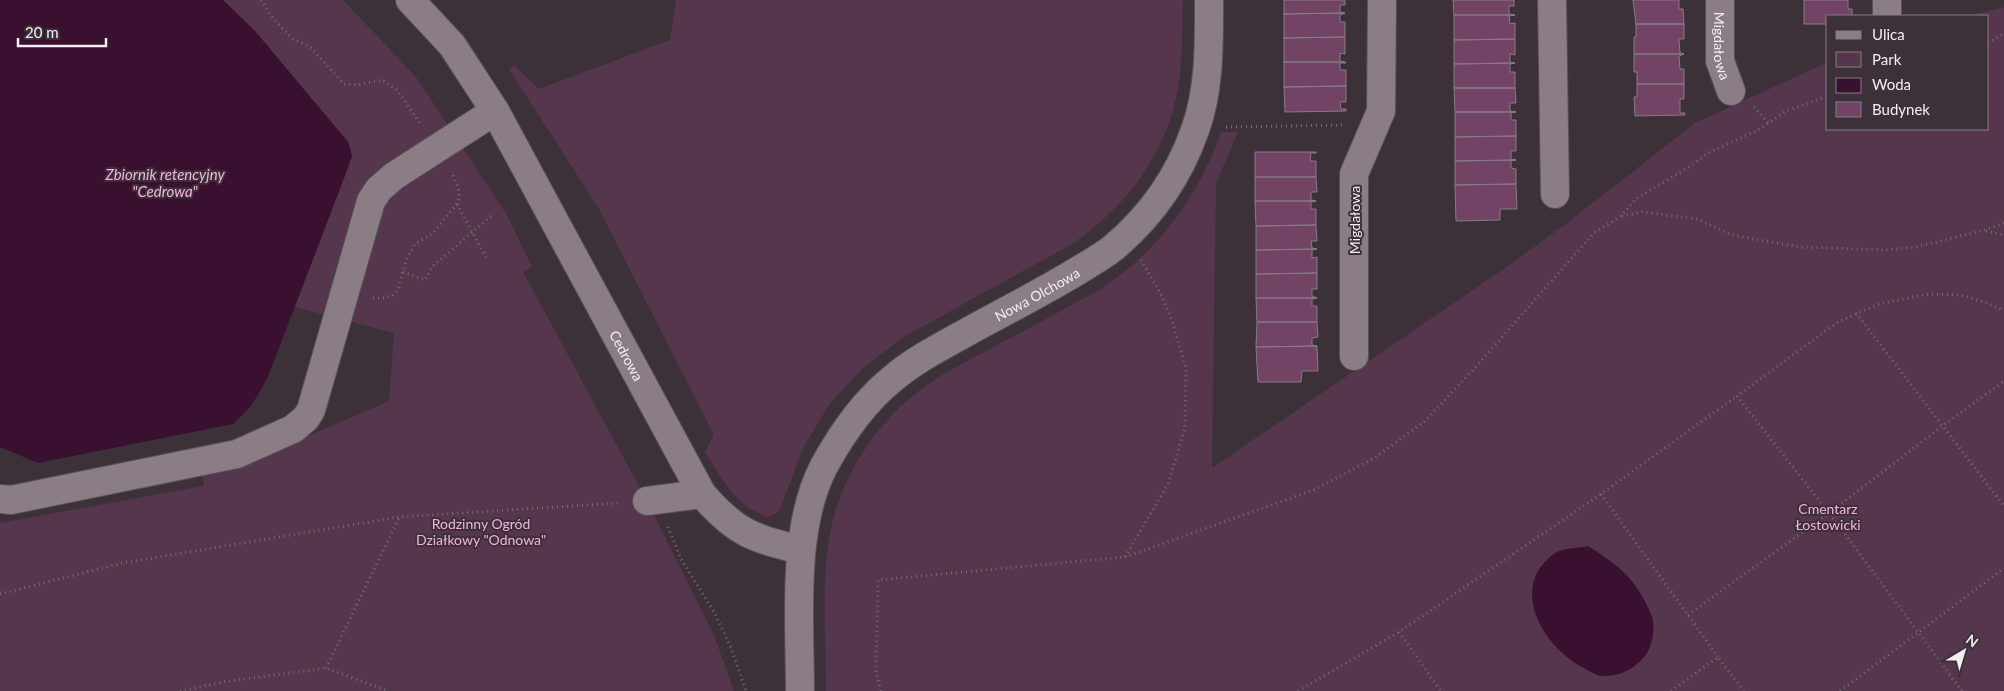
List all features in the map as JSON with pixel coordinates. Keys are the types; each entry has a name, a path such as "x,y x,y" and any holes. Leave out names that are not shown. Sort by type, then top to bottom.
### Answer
{"street":[{"name":"Cedrowa","path":"410,0 452,45 495,111 702,494 720,515 744,533 761,540 801,550"},
{"name":"Nowa Olchowa","path":"801,550 811,501 823,467 853,419 890,380 926,355 1067,278 1112,249 1137,226 1160,198 1179,167 1196,130 1209,54 1209,0"},
{"name":"Migdałowa","path":"1354,356 1354,174 1381,111 1382,0"},
{"path":"1552,0 1555,194"},
{"name":"Migdałowa","path":"1720,0 1720,61 1731,91"},
{"path":"1887,0 1887,15"},
{"path":"0,499 10,500 237,454 293,429 306,418 310,410 370,201 379,189 394,176 495,111"},
{"path":"655,511 702,494"},
{"path":"800,691 801,550"}],"path":[{"path":"261,0 275,21 293,39 310,47 344,84 382,80 397,90 438,148 458,186 460,199 433,233 416,244 406,260 398,290 392,296 384,298 343,297"},
{"path":"1989,42 2004,34"},
{"path":"881,691 876,673 878,580 1124,557 1314,490 1376,457 1424,422 1594,234 1621,216 1636,199 1710,152 1758,130 1786,111 1826,97"},
{"path":"1220,127 1353,125 1372,133"},
{"path":"457,204 488,261"},
{"path":"1621,216 1642,212 1697,219 1732,235 1798,247 1885,250 1916,246 1985,230 2004,223"},
{"path":"403,272 425,280 432,267 491,216"},
{"path":"1985,230 2004,235"},
{"path":"1124,557 1168,484 1185,428 1186,368 1165,303 1138,256"},
{"path":"1298,691 1399,632 1601,494 1838,322 1856,313 1897,299 1928,294 1960,295 1984,302 2004,311"},
{"path":"1856,313 1944,425 2004,506"},
{"path":"1688,615 1829,513 2004,381"},
{"path":"1737,396 1829,513 1962,691"},
{"path":"1601,494 1744,691"},
{"path":"0,594 123,563 399,517 655,511 680,557 714,612 731,648 746,691"},
{"path":"326,668 399,517"},
{"path":"1840,691 2004,568"},
{"path":"1399,632 1441,691"},
{"path":"1671,691 1718,657"},
{"path":"180,691 224,682 326,668 388,691"}],"green space":[{"name":"Rodzinny Ogród Działkowy \"Odnowa\"","path":"223,0 343,0 416,77 507,215 532,267 523,272 647,501 714,635 734,691 0,691 0,523 204,486 202,472 271,452 389,401 394,333 295,307 352,156 348,142 255,31"},
{"path":"676,0 1183,0 1181,66 1172,112 1154,157 1127,196 1092,229 1072,244 902,338 863,368 830,403 803,448 781,507 777,513 768,517 738,499 724,482 705,452 714,435 599,209 509,69 514,65 539,89 670,40"},
{"name":"Cmentarz Łostowicki","path":"2004,7 2004,691 826,691 825,591 827,551 835,511 843,489 866,448 896,412 931,382 1096,292 1138,260 1156,242 1187,202 1200,180 1221,132 1238,132 1216,183 1212,468 1511,264 1567,223 1695,123 1826,63 1826,130 1989,130 1989,15 1972,15"}],"water":[{"name":"Zbiornik retencyjny \"Cedrowa\"","path":"0,0 223,0 255,31 348,142 352,156 267,379 251,406 233,424 38,463 0,447"},
{"path":"1588,546 1626,574 1639,591 1653,619 1653,636 1647,653 1640,662 1620,674 1601,676 1592,673 1569,658 1555,646 1544,631 1536,615 1532,599 1534,582 1541,567 1555,553"}],"building":[{"path":"1284,0 1345,0 1345,5 1340,5 1340,12 1345,13 1284,14"},
{"path":"1453,0 1514,0 1514,6 1509,6 1509,14 1515,15 1454,15"},
{"path":"1633,0 1679,0 1679,9 1683,9 1684,24 1636,24"},
{"path":"1804,0 1848,0 1848,9 1852,9 1852,15 1826,15 1826,24 1804,24"},
{"path":"1345,13 1340,15 1340,22 1345,22 1345,37 1284,38 1284,14"},
{"path":"1454,15 1515,15 1509,16 1510,24 1515,23 1515,39 1454,40"},
{"path":"1636,24 1684,24 1684,39 1679,39 1680,53 1684,54 1634,54"},
{"path":"1345,37 1345,54 1340,53 1340,61 1345,62 1284,62 1284,38"},
{"path":"1515,39 1515,55 1510,54 1510,62 1515,63 1454,64 1454,40"},
{"path":"1634,54 1684,54 1679,56 1680,69 1684,69 1684,84 1637,84 1637,72 1634,72"},
{"path":"1284,62 1345,62 1340,63 1340,70 1346,70 1346,86 1284,87"},
{"path":"1515,63 1510,64 1510,72 1515,72 1515,88 1454,88 1454,64"},
{"path":"1637,84 1684,84 1684,99 1680,99 1680,113 1685,113 1685,115 1635,116 1634,97 1637,97"},
{"path":"1346,86 1346,102 1340,102 1341,109 1346,109 1346,111 1285,112 1284,87"},
{"path":"1454,88 1515,88 1516,103 1510,103 1510,111 1516,112 1455,112"},
{"path":"1455,112 1516,112 1511,113 1511,120 1516,120 1516,136 1455,137"},
{"path":"1516,136 1516,151 1511,151 1511,159 1516,160 1455,161 1455,137"},
{"path":"1255,152 1316,152 1311,153 1310,161 1316,161 1316,177 1255,177"},
{"path":"1516,160 1511,161 1511,168 1516,169 1516,184 1455,185 1455,161"},
{"path":"1255,177 1316,177 1317,192 1311,192 1311,200 1316,201 1255,201"},
{"path":"1516,184 1517,209 1500,209 1500,220 1456,221 1455,185"},
{"path":"1255,201 1316,201 1311,202 1311,209 1316,209 1316,225 1256,226"},
{"path":"1316,225 1317,241 1311,241 1312,248 1317,249 1256,250 1256,226"},
{"path":"1317,249 1312,250 1312,258 1317,257 1317,273 1256,274 1256,250"},
{"path":"1317,273 1317,289 1312,289 1312,296 1317,298 1256,298 1256,274"},
{"path":"1256,298 1317,298 1312,299 1312,306 1317,306 1317,322 1257,322"},
{"path":"1257,322 1317,322 1318,337 1312,338 1312,345 1317,346 1256,347"},
{"path":"1317,346 1318,371 1302,371 1301,382 1258,382 1256,347"}]}
